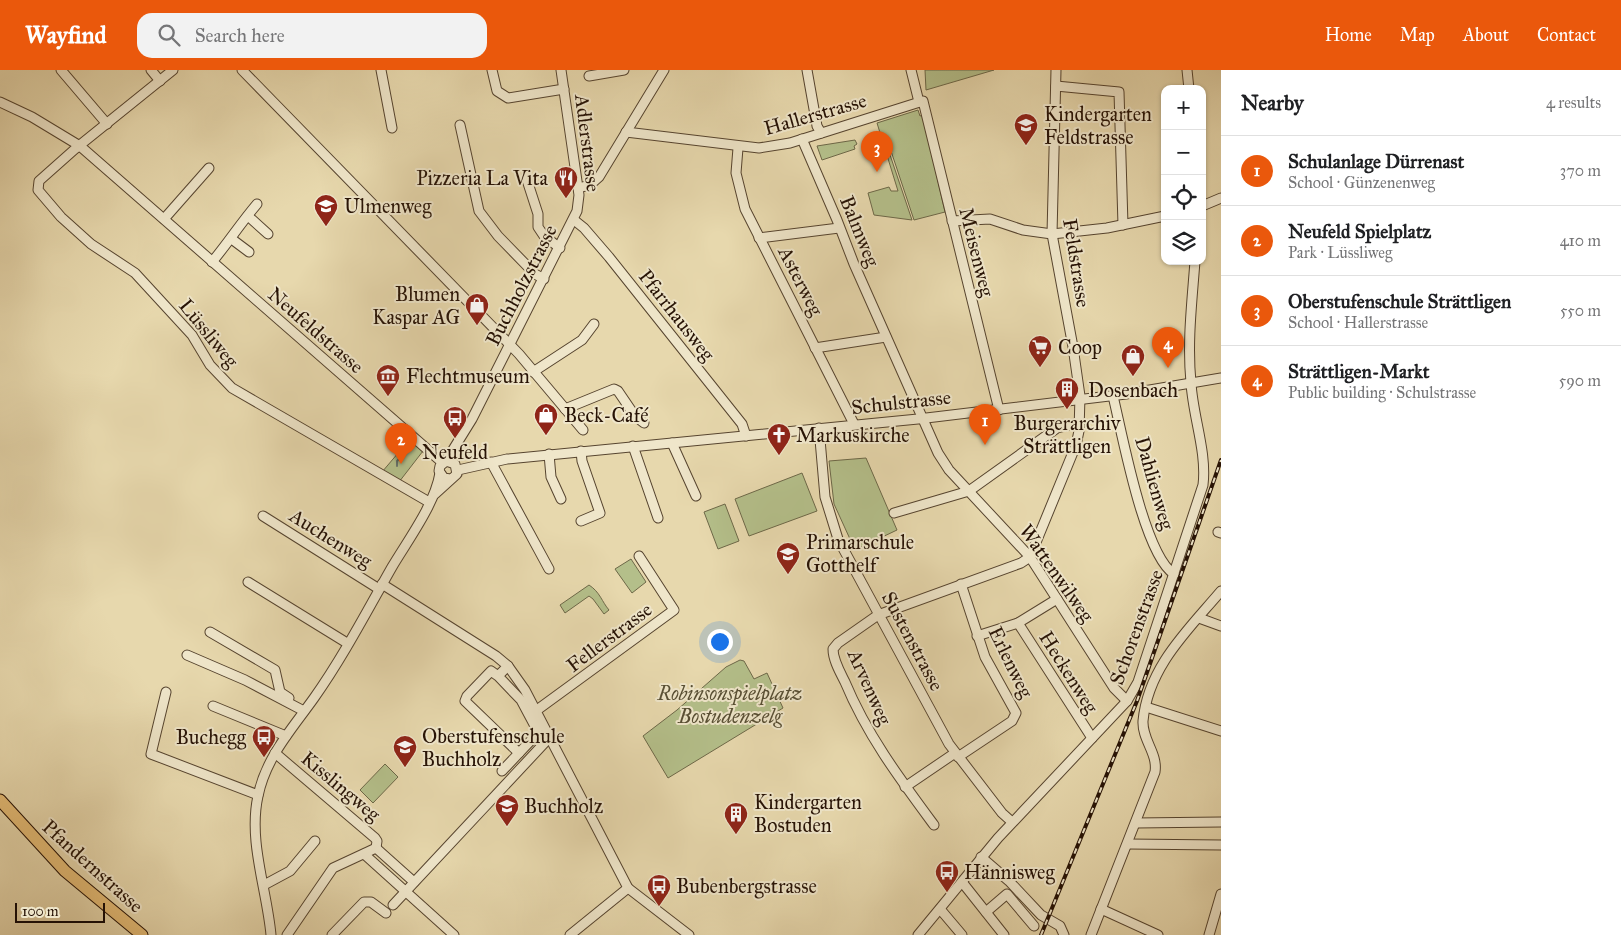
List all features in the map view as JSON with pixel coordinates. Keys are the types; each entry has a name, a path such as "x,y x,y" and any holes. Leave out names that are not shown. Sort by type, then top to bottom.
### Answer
{"main road":[{"name":"Pfandernstrasse","path":"0,800 65,871 142,935"}],"street":[{"path":"61,70 107,124"},
{"path":"151,70 160,81"},
{"path":"80,146 173,70"},
{"path":"242,70 509,346 583,430"},
{"path":"381,70 392,128"},
{"path":"492,70 497,91 508,98 564,89"},
{"name":"Adlerstrasse","path":"561,70 578,188 578,207 574,220"},
{"path":"589,76 624,70"},
{"path":"578,188 587,186 597,180 664,70"},
{"path":"807,70 817,126 821,134"},
{"name":"Meisenweg","path":"911,70 952,221 999,410"},
{"name":"Feldstrasse","path":"1030,557 1076,445 1079,423 1080,400 1067,312 1052,234 1056,70"},
{"path":"1188,70 1189,85"},
{"path":"1056,86 1120,92 1123,225"},
{"name":"Neufeldstrasse","path":"0,102 38,120 80,146 212,262 450,464"},
{"name":"Hallerstrasse","path":"626,132 738,148 767,148 802,140 921,102"},
{"path":"460,124 479,212 498,236 535,274 544,279"},
{"name":"Balmweg","path":"802,140 923,419"},
{"name":"Lüssliweg","path":"80,146 37,184 38,190 61,217 101,252 135,273 192,335 210,365 232,388 431,499"},
{"name":"Asterweg","path":"738,148 736,174 745,209 854,424"},
{"path":"164,219 210,168"},
{"path":"526,177 538,214 538,227 544,236 560,248"},
{"path":"1206,204 1221,198"},
{"path":"212,262 233,240 235,231 257,204"},
{"path":"248,216 268,234"},
{"path":"952,221 990,219 1023,230 1052,234 1123,225 1161,217"},
{"name":"Buchholzstrasse","path":"450,479 456,476 450,464 458,446 574,220"},
{"name":"Pfarrhausweg","path":"574,220 584,228 609,257 742,424 746,436"},
{"path":"759,238 839,228"},
{"path":"233,240 249,252"},
{"name":"Schorenstrasse","path":"918,935 1012,822 1127,701 1138,682 1204,480 1203,461 1191,384 1189,335 1195,265"},
{"path":"533,372 582,340 594,324"},
{"path":"815,348 886,337"},
{"name":"Schulstrasse","path":"450,464 490,462 549,454 581,454 672,442 923,419 1113,396 1221,378"},
{"path":"565,409 614,389 618,391 635,416 644,423"},
{"name":"Dahlienweg","path":"1113,396 1144,521 1164,562 1174,574"},
{"name":"Wattenwilweg","path":"923,419 944,464 1030,557 1114,688 1127,701"},
{"path":"894,513 969,491 1056,428 1079,423"},
{"name":"Sustenstrasse","path":"819,428 824,488 829,517 838,539 956,755 1002,813 1012,822"},
{"path":"672,442 696,496"},
{"path":"633,446 658,518"},
{"path":"549,454 551,477 561,499"},
{"path":"581,454 586,463 604,515"},
{"path":"580,521 600,513 581,454"},
{"path":"490,462 549,568"},
{"path":"271,935 255,827 258,795 264,774 275,753 306,710 381,587 431,499 440,473 440,467 450,464"},
{"path":"440,473 444,478 450,479"},
{"path":"431,499 450,479"},
{"name":"Auchenweg","path":"263,516 496,656 508,666 537,710 550,737"},
{"name":"Fellerstrasse","path":"537,710 674,610 639,556"},
{"name":"Arvenweg","path":"934,825 893,770 865,724 833,652 834,646 878,615 1021,563 1030,557"},
{"path":"248,582 347,643"},
{"name":"Erlenweg","path":"956,755 1012,721 1016,716 1015,710 996,678 977,636 961,584"},
{"path":"1091,935 1128,844 1156,765 1143,730 1146,708 1163,660 1221,591"},
{"name":"Heckenweg","path":"977,636 1018,623 1057,599"},
{"path":"1199,618 1221,626"},
{"name":"Heckenweg","path":"1018,623 1092,738"},
{"path":"210,632 275,670 280,692 306,710"},
{"path":"187,655 306,710"},
{"path":"498,676 508,666"},
{"path":"502,771 519,753 536,734 536,725 521,700 492,671 467,696 466,701 519,753"},
{"path":"166,692 151,754 258,795"},
{"path":"213,706 286,736"},
{"path":"1146,708 1221,731"},
{"path":"393,905 550,737 628,888 689,935"},
{"name":"Kisslingweg","path":"275,753 375,838 378,841 376,848 414,882"},
{"path":"905,787 956,755"},
{"path":"1136,823 1221,822"},
{"path":"264,885 290,870 315,841"},
{"path":"1128,844 1221,846"},
{"path":"287,935 333,868 376,848"},
{"path":"364,854 454,935"},
{"path":"982,857 1009,881 1041,915 1060,926 1064,935"},
{"path":"962,882 1004,935"},
{"path":"570,935 628,888"},
{"path":"986,912 1007,894 1034,926"},
{"path":"1209,935 1221,894"},
{"path":"332,935 364,902 371,902 386,913"},
{"path":"940,909 962,935"},
{"path":"1101,909 1158,935"}],"green space":[{"path":"925,70 994,70 926,90"},
{"path":"918,110 920,116 923,115 945,212 914,220 889,145 887,146 912,220 874,215 868,193 889,187 891,191 898,191 877,123"},
{"path":"855,140 857,144 854,146 855,149 822,160 817,146"},
{"path":"410,439 423,451 399,482 382,472"},
{"path":"866,458 897,530 855,550 834,504 829,461"},
{"path":"802,473 817,511 749,536 735,499"},
{"path":"725,504 739,541 718,549 704,512"},
{"path":"631,559 646,582 632,593 615,569"},
{"path":"589,585 609,610 604,614 589,596 565,613 560,605"},
{"name":"Robinsonspielplatz Bostudenzelg","path":"740,660 744,661 754,679 767,673 783,708 668,778 643,736 677,710 726,667"},
{"path":"385,764 398,777 373,803 360,790"}],"waterway":[{"path":"397,466 397,461 404,454"}],"railway":[{"path":"1041,935 1137,701 1221,460"}],"place":[{"name":"Kindergarten Feldstrasse","path":"1026,146"},
{"name":"Oberstufenschule Strättligen","path":"877,172"},
{"name":"Pizzeria La Vita","path":"566,199"},
{"name":"Ulmenweg","path":"326,227"},
{"name":"Blumen Kaspar AG","path":"477,326"},
{"name":"Coop","path":"1040,368"},
{"name":"Strättligen-Markt","path":"1168,368"},
{"name":"Dosenbach","path":"1133,377"},
{"name":"Flechtmuseum","path":"388,397"},
{"name":"Burgerarchiv Strättligen","path":"1067,410"},
{"name":"Beck-Café","path":"546,436"},
{"name":"Neufeld","path":"455,439"},
{"name":"Schulanlage Dürrenast","path":"985,445"},
{"name":"Markuskirche","path":"779,456"},
{"name":"Neufeld Spielplatz","path":"401,464"},
{"name":"Primarschule Gotthelf","path":"788,575"},
{"name":"Buchegg","path":"264,758"},
{"name":"Oberstufenschule Buchholz","path":"405,768"},
{"name":"Buchholz","path":"507,827"},
{"name":"Kindergarten Bostuden","path":"736,835"},
{"name":"Hännisweg","path":"947,893"},
{"name":"Bubenbergstrasse","path":"659,907"}]}
